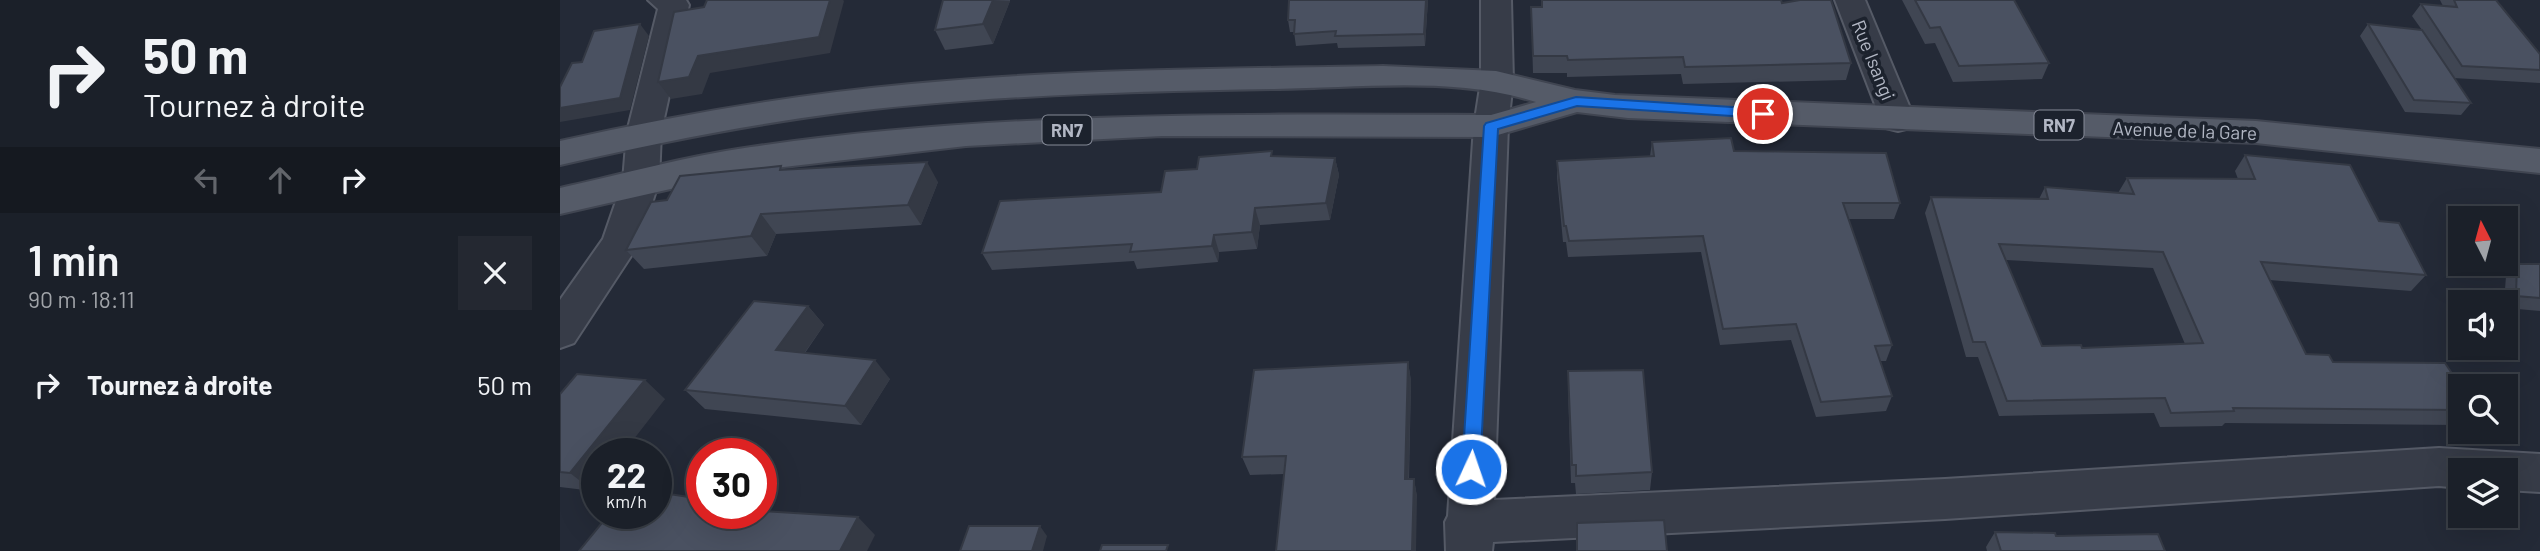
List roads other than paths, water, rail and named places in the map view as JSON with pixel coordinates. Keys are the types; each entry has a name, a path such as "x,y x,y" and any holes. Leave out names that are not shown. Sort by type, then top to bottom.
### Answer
{"main road":[{"name":"RN7","path":"560,153 644,132 758,111 970,88 1164,79 1497,81 1576,102"},
{"name":"RN7","path":"560,201 750,159 966,135 1162,125 1491,126 1576,102"},
{"name":"Avenue de la Gare","path":"1576,102 1898,120 2256,132 2540,161"}],"street":[{"path":"560,332 620,243 641,181 644,132 674,5 663,0"},
{"path":"1496,0 1497,81 1491,126 1469,537 1945,499 2448,468"},
{"name":"Rue Isangi","path":"1850,0 1898,120"},
{"path":"2518,472 2540,473"}]}
